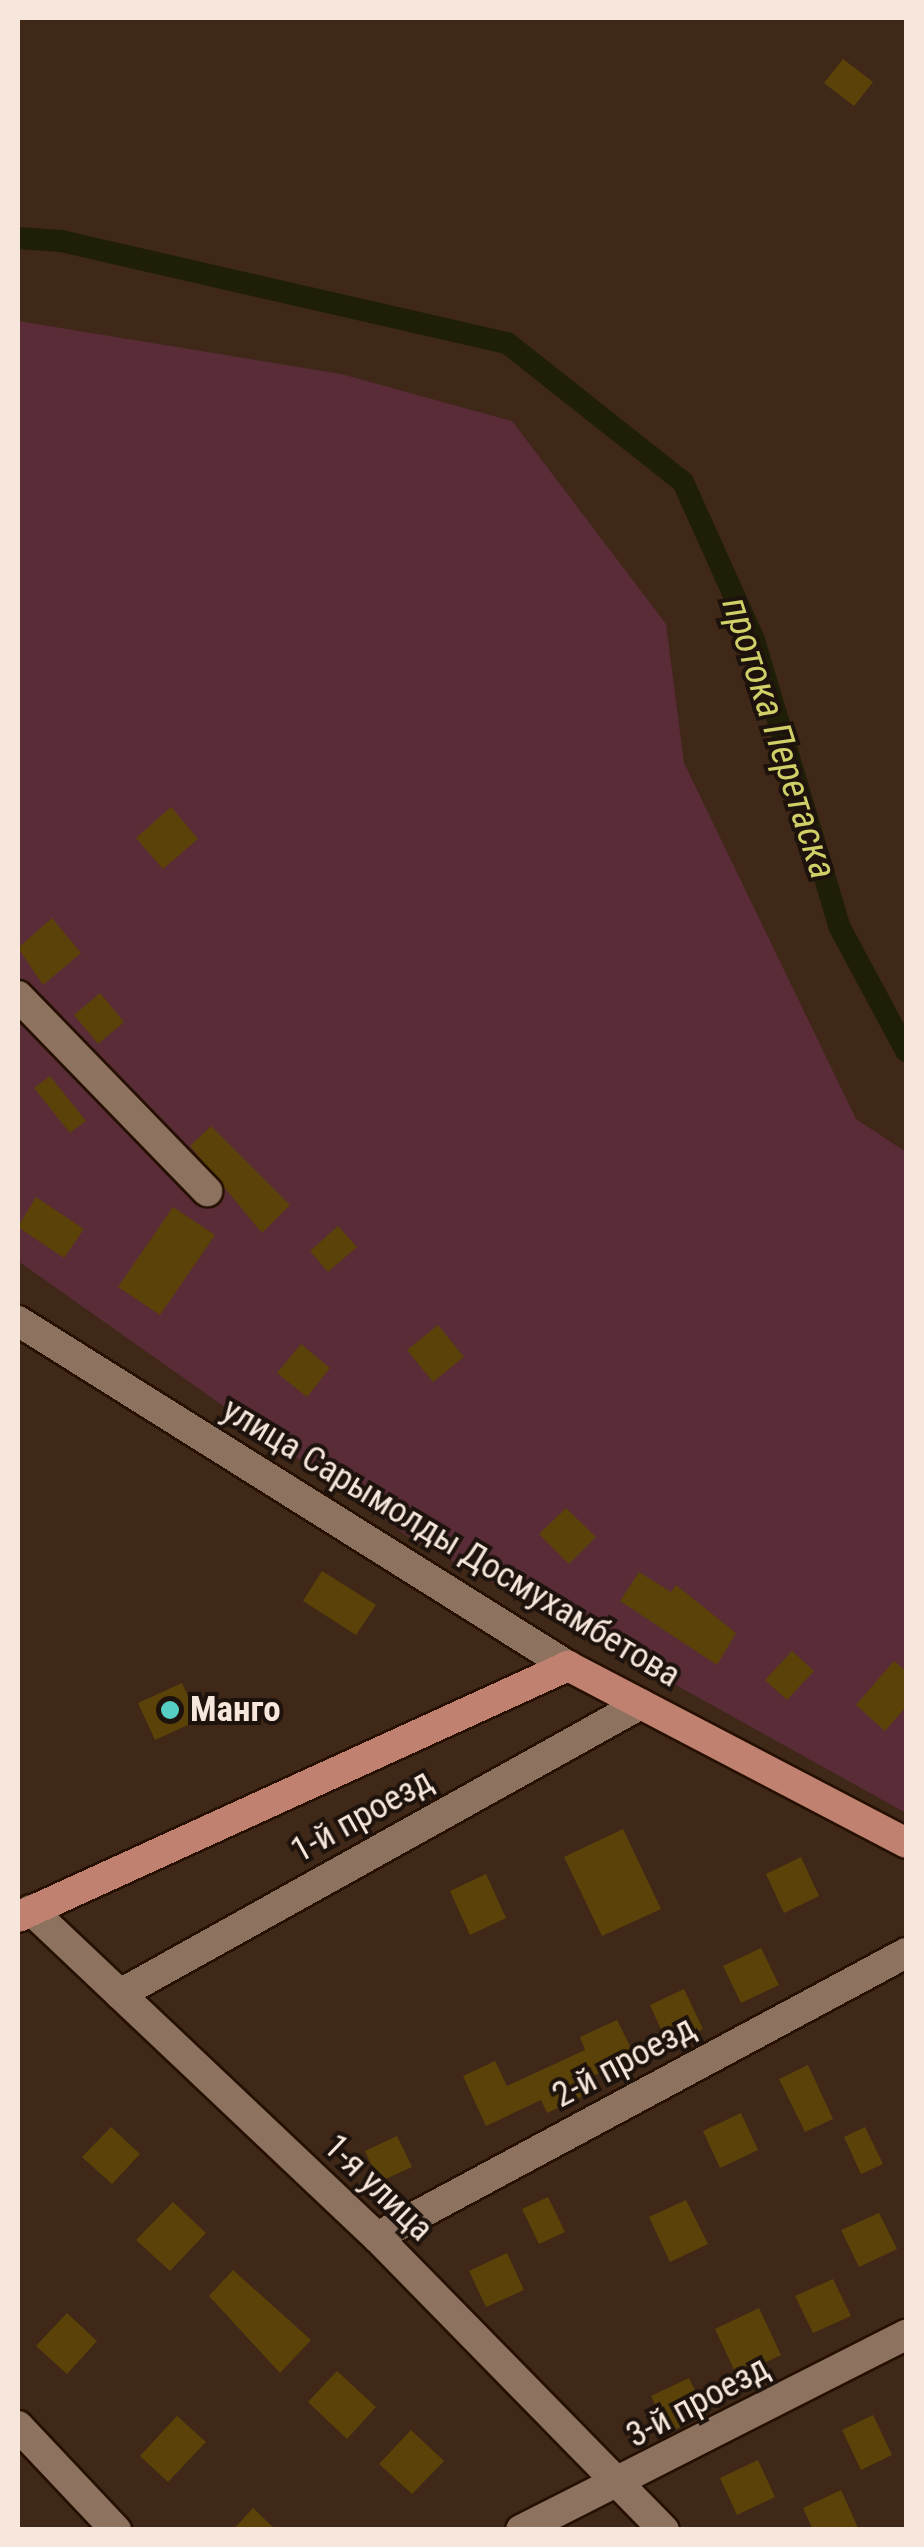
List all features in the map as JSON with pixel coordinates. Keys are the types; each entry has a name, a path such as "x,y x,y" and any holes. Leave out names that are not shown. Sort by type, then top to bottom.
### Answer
{"main road":[{"name":"улица Сарымолды Досмухамбетова","path":"568,1666 906,1843"},
{"path":"24,1913 568,1666"}],"street":[{"path":"24,1016 207,1191"},
{"name":"улица Сарымолды Досмухамбетова","path":"18,1321 568,1666"},
{"name":"1-й проезд","path":"120,1994 641,1704"},
{"name":"1-я улица","path":"24,1913 120,1994 378,2237 664,2530"},
{"name":"2-й проезд","path":"378,2237 906,1953"},
{"name":"3-й проезд","path":"521,2530 618,2486 906,2335"},
{"path":"18,2426 116,2530"}],"shaded area":[{"path":"18,321 341,374 512,421 666,624 684,763 856,1119 906,1152 906,1813 406,1535 18,1261"}],"building":[{"path":"843,59 873,82 854,106 824,83"},
{"path":"171,807 198,839 163,869 136,838"},
{"path":"52,918 81,953 43,985 18,948"},
{"path":"100,993 124,1022 98,1044 74,1015"},
{"path":"50,1076 86,1121 70,1133 34,1088"},
{"path":"211,1126 290,1205 262,1233 190,1146"},
{"path":"36,1197 84,1229 64,1258 18,1227"},
{"path":"173,1207 215,1235 160,1315 118,1287"},
{"path":"338,1226 357,1247 328,1272 310,1251"},
{"path":"438,1325 464,1357 433,1382 407,1350"},
{"path":"301,1344 330,1368 307,1397 277,1373"},
{"path":"566,1508 596,1537 569,1564 539,1534"},
{"path":"322,1571 376,1605 356,1635 303,1601"},
{"path":"639,1572 671,1592 676,1585 736,1633 717,1665 620,1601"},
{"path":"792,1651 814,1671 787,1700 765,1680"},
{"path":"894,1661 906,1671 906,1707 885,1731 856,1705"},
{"path":"182,1683 199,1720 155,1740 138,1703"},
{"path":"623,1829 661,1909 602,1936 564,1857"},
{"path":"801,1857 819,1896 784,1913 766,1874"},
{"path":"486,1874 506,1918 470,1935 450,1891"},
{"path":"761,1948 779,1985 741,2003 723,1966"},
{"path":"684,1989 703,2029 668,2045 650,2005"},
{"path":"617,2020 635,2056 579,2083 585,2095 547,2113 541,2100 486,2126 463,2076 495,2061 507,2086 585,2050 580,2037"},
{"path":"808,2065 833,2119 805,2132 779,2079"},
{"path":"741,2113 758,2150 720,2168 703,2131"},
{"path":"111,2127 140,2154 112,2184 82,2157"},
{"path":"865,2127 883,2164 861,2174 844,2137"},
{"path":"397,2136 412,2167 379,2182 365,2151"},
{"path":"548,2197 565,2232 539,2244 522,2209"},
{"path":"686,2200 708,2244 670,2262 649,2217"},
{"path":"173,2202 206,2233 170,2271 136,2240"},
{"path":"879,2213 897,2249 859,2267 841,2230"},
{"path":"507,2253 524,2290 486,2307 469,2271"},
{"path":"233,2270 311,2340 280,2373 209,2296"},
{"path":"833,2279 851,2316 813,2333 795,2296"},
{"path":"759,2308 781,2355 737,2376 715,2329"},
{"path":"67,2313 97,2341 67,2374 36,2346"},
{"path":"337,2371 376,2407 347,2439 308,2402"},
{"path":"689,2378 707,2415 669,2432 651,2396"},
{"path":"873,2415 892,2455 861,2470 842,2430"},
{"path":"177,2416 206,2442 168,2482 140,2456"},
{"path":"411,2430 444,2461 412,2494 379,2464"},
{"path":"758,2460 775,2497 737,2515 720,2478"},
{"path":"841,2490 859,2530 813,2530 803,2508"},
{"path":"253,2508 276,2530 233,2530"}],"waterway":[{"name":"протока Перетаска","path":"18,238 61,241 507,343 683,482 754,640 839,926 906,1051"}],"place":[{"name":"Манго","path":"170,1710"}]}
